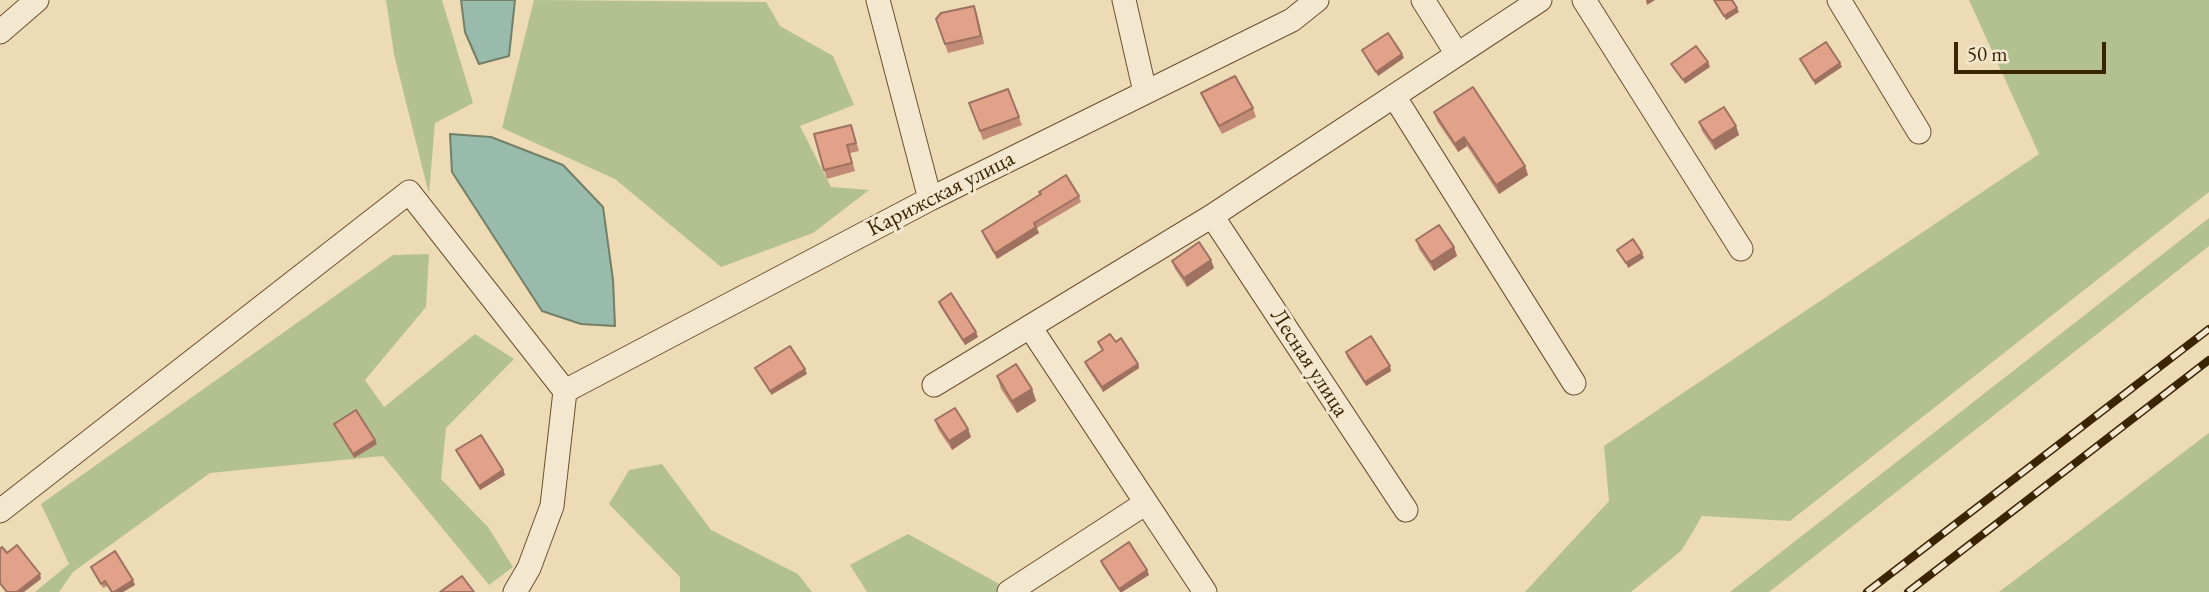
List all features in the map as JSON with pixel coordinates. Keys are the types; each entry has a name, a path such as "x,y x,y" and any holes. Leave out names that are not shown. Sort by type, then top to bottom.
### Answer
{"street":[{"path":"0,33 37,0"},
{"path":"878,0 930,199"},
{"path":"1124,0 1145,92"},
{"name":"Карижская улица","path":"565,391 930,199 1292,20 1317,0"},
{"path":"1423,0 1457,54"},
{"path":"934,385 1212,216 1540,0"},
{"path":"1584,0 1741,249"},
{"path":"1839,0 1919,132"},
{"path":"1394,96 1574,383"},
{"path":"0,511 409,191 565,391 552,506 529,568 516,592"},
{"name":"Лесная улица","path":"1212,216 1406,510"},
{"path":"1030,327 1205,592"},
{"path":"1009,592 1146,503"}],"green space":[{"path":"386,0 442,0 473,103 435,123 429,194 394,54"},
{"path":"534,0 766,2 780,26 833,56 854,105 800,126 831,187 869,190 813,233 721,267 615,179 502,128"},
{"path":"1969,0 2209,0 2209,192 1790,521 1702,516 1682,550 1631,592 1525,592 1609,501 1604,446 2039,154"},
{"path":"2209,218 2209,246 1769,592 1730,592"},
{"path":"429,254 426,307 365,380 384,407 475,334 514,359 446,428 441,479 488,527 513,567 489,585 383,456 210,473 73,572 59,592 35,592 69,564 41,504 393,255"},
{"path":"2209,433 2209,592 1999,592"},
{"path":"662,464 711,530 798,574 812,592 680,592 680,577 609,504 629,470"},
{"path":"908,534 1014,592 867,592 850,565"}],"shaded area":[{"path":"461,0 515,0 509,56 479,64 465,32"},
{"path":"450,134 491,137 563,165 603,207 613,280 615,326 581,324 542,311 452,172"}],"building":[{"path":"1714,0 1732,0 1737,8 1724,16"},
{"path":"974,6 981,36 945,44 936,19 941,13"},
{"path":"1388,33 1402,54 1376,72 1362,50"},
{"path":"1826,42 1840,63 1814,81 1800,59"},
{"path":"1696,46 1708,62 1683,80 1671,64"},
{"path":"1235,76 1253,108 1219,126 1201,93"},
{"path":"1473,87 1525,166 1496,185 1464,137 1455,144 1434,112"},
{"path":"1008,89 1019,117 980,131 969,103"},
{"path":"1724,107 1736,126 1712,141 1699,122"},
{"path":"851,125 856,143 847,145 852,163 824,170 814,134"},
{"path":"1066,175 1079,196 1034,223 1036,227 995,253 982,231"},
{"path":"1439,225 1454,247 1431,262 1416,240"},
{"path":"1633,239 1642,253 1626,263 1617,250"},
{"path":"1199,242 1211,260 1184,278 1172,261"},
{"path":"951,293 976,332 963,340 939,302"},
{"path":"1110,334 1116,342 1121,338 1138,364 1102,387 1085,362 1103,350 1098,342"},
{"path":"1371,336 1390,366 1365,382 1346,352"},
{"path":"790,346 805,369 770,391 755,368"},
{"path":"1016,364 1032,389 1012,401 997,376"},
{"path":"955,408 968,429 949,441 935,420"},
{"path":"356,410 375,440 353,454 334,424"},
{"path":"481,435 503,470 479,486 456,450"},
{"path":"1129,542 1147,570 1119,589 1101,561"},
{"path":"17,545 40,574 17,592 7,592 0,583 0,549 2,547 7,553"},
{"path":"115,551 133,580 112,592 105,581 101,584 91,567"},
{"path":"462,576 474,592 440,592"}],"railway":[{"path":"1867,592 2209,329"},
{"path":"1908,592 2209,360"}]}
